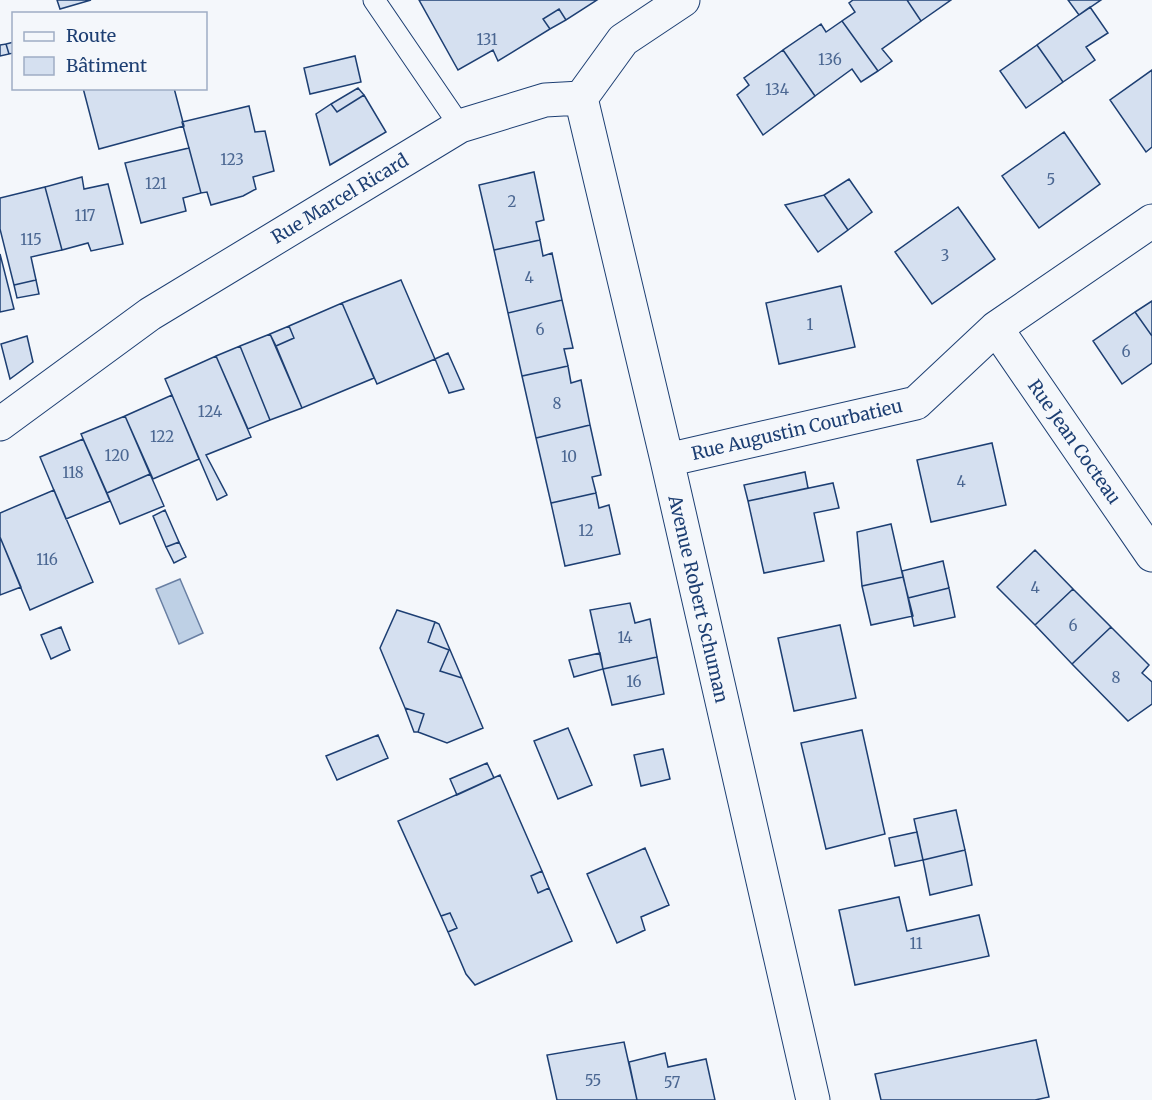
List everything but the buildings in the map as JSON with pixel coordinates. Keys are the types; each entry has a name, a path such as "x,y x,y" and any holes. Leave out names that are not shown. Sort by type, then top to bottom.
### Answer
{"street":[{"path":"581,98 623,40 683,0"},
{"name":"Rue Marcel Ricard","path":"0,424 150,314 460,126 545,100 581,98"},
{"name":"Avenue Robert Schuman","path":"581,98 667,460 813,1100"},
{"name":"Rue Augustin Courbatieu","path":"667,460 916,403 996,328 1152,221"},
{"name":"Rue Jean Cocteau","path":"996,328 1152,555"}],"lane":[{"path":"374,0 460,126"}],"water":[{"path":"180,579 203,633 179,644 156,589"}]}
